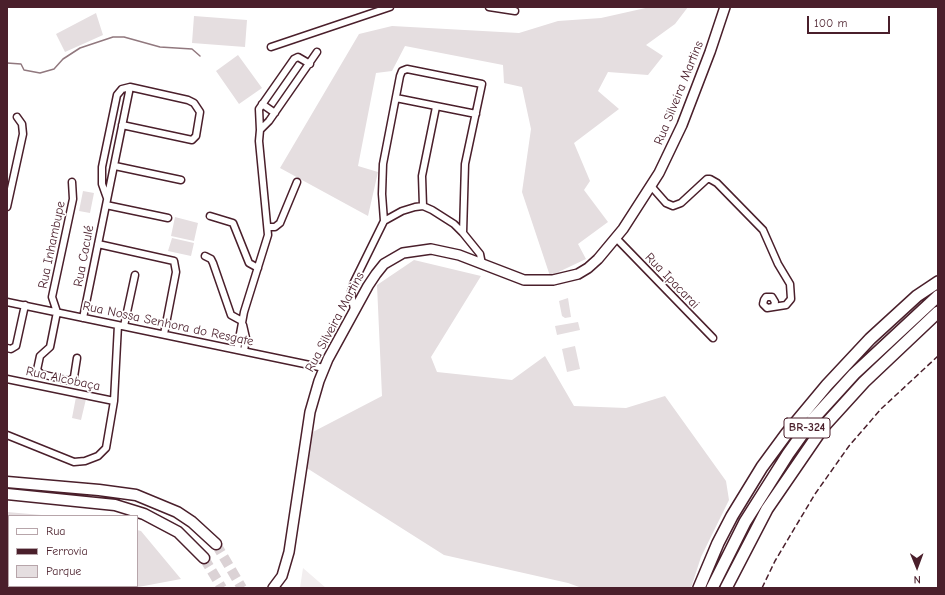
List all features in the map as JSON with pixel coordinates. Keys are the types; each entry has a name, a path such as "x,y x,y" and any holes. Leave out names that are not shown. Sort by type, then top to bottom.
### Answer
{"highway":[{"path":"699,588 718,543 732,516 753,481 778,445 827,385 870,339 917,296 938,282"},
{"name":"BR-324","path":"712,588 745,522 788,454 836,392 938,296"},
{"name":"BR-324","path":"726,588 767,509 820,431 864,382 938,312"},
{"path":"745,522 757,490 778,445"}],"main road":[{"name":"Rua Silveira Martins","path":"277,587 289,552 310,412 324,368 354,310 380,269 393,258 403,253 431,249 459,255 524,280 553,280 578,274 588,268 616,238 651,186 682,125 708,59 725,7"},
{"path":"7,482 99,490 136,495 178,512 192,522 216,544"},
{"path":"7,494 115,505 144,514 178,532 204,558"}],"street":[{"path":"271,47 390,7"},
{"path":"489,7 515,11"},
{"path":"260,130 275,113 317,52"},
{"path":"237,350 242,321 266,243 269,227 259,141 260,130 258,113 262,104 296,57 301,58 310,64"},
{"path":"354,310 352,292 353,284 384,221 382,201 383,164 402,71 407,69 482,84 464,176 463,232"},
{"path":"122,126 184,140 192,140 196,136 201,115 199,108 194,103 130,87"},
{"name":"Rua Caculé","path":"83,318 115,166 130,87 122,89 118,95 102,167 102,184 107,201"},
{"path":"396,98 476,114"},
{"path":"262,104 275,113"},
{"path":"423,206 422,176 436,107"},
{"path":"7,207 24,134 22,124 17,117"},
{"path":"115,166 181,180"},
{"path":"651,186 666,203 673,206 681,203 707,179 717,183 763,230 778,264 790,284 792,294 789,302 783,306 774,306"},
{"name":"Rua Inhambupe","path":"57,312 52,297 73,199 72,182"},
{"path":"269,227 275,227 280,223 297,182"},
{"path":"107,201 168,218"},
{"path":"384,221 402,211 423,206 443,216 463,232 480,254 482,264"},
{"path":"210,216 233,223 249,263 258,268"},
{"name":"Rua Ipacarai","path":"616,238 713,338"},
{"path":"98,244 171,259 175,262 176,272 164,334"},
{"path":"480,254 484,247"},
{"path":"205,256 213,263 231,315 242,321 246,338 244,351"},
{"path":"7,435 74,462 85,461 98,456 106,448 114,401 121,325 134,275"},
{"name":"Rua Nossa Senhora do Resgate","path":"7,302 324,368"},
{"path":"7,348 16,346 25,305"},
{"path":"57,312 50,347 40,356 37,370 41,374 70,381 74,377 77,358"},
{"name":"Rua Alcobaça","path":"7,379 114,401"}],"shaded area":[{"path":"303,568 326,588 300,588"}],"green space":[{"path":"650,7 688,7 675,24 646,45 663,56 648,75 608,72 598,91 619,109 574,143 590,181 584,190 608,222 578,244 586,259 550,276 522,192 531,129 522,87 504,83 503,65 405,46 392,71 376,73 358,166 378,172 368,216 280,168 359,34 392,26 519,33 558,21 601,18"},
{"path":"96,13 103,35 65,52 56,34"},
{"path":"194,16 247,20 245,47 192,43"},
{"path":"238,55 262,88 239,104 216,71"},
{"path":"83,191 94,193 90,213 79,211"},
{"path":"175,217 198,223 194,241 171,236"},
{"path":"172,238 194,243 191,256 168,251"},
{"path":"414,260 481,276 431,357 437,372 512,380 545,356 574,406 626,408 665,396 726,481 729,500 701,557 691,588 582,588 568,583 444,555 302,465 307,435 382,396 377,285"},
{"path":"568,298 571,317 565,318 562,316 559,301"},
{"path":"578,322 580,330 557,335 555,326"},
{"path":"575,346 580,369 567,372 562,349"},
{"path":"76,397 86,399 81,420 72,418"},
{"path":"7,512 42,515 8,515 8,587 138,587 138,530 141,531 181,579 133,588 7,588"}],"waterway":[{"path":"7,63 21,64 24,70 40,73 54,69 63,59 80,48 113,37 124,37 160,47 192,49 200,56"}],"tunnel":[{"path":"216,544 242,588"},
{"path":"204,558 222,588"}],"railway":[{"path":"762,588 775,561 815,494 849,446 881,409 938,356"}]}
